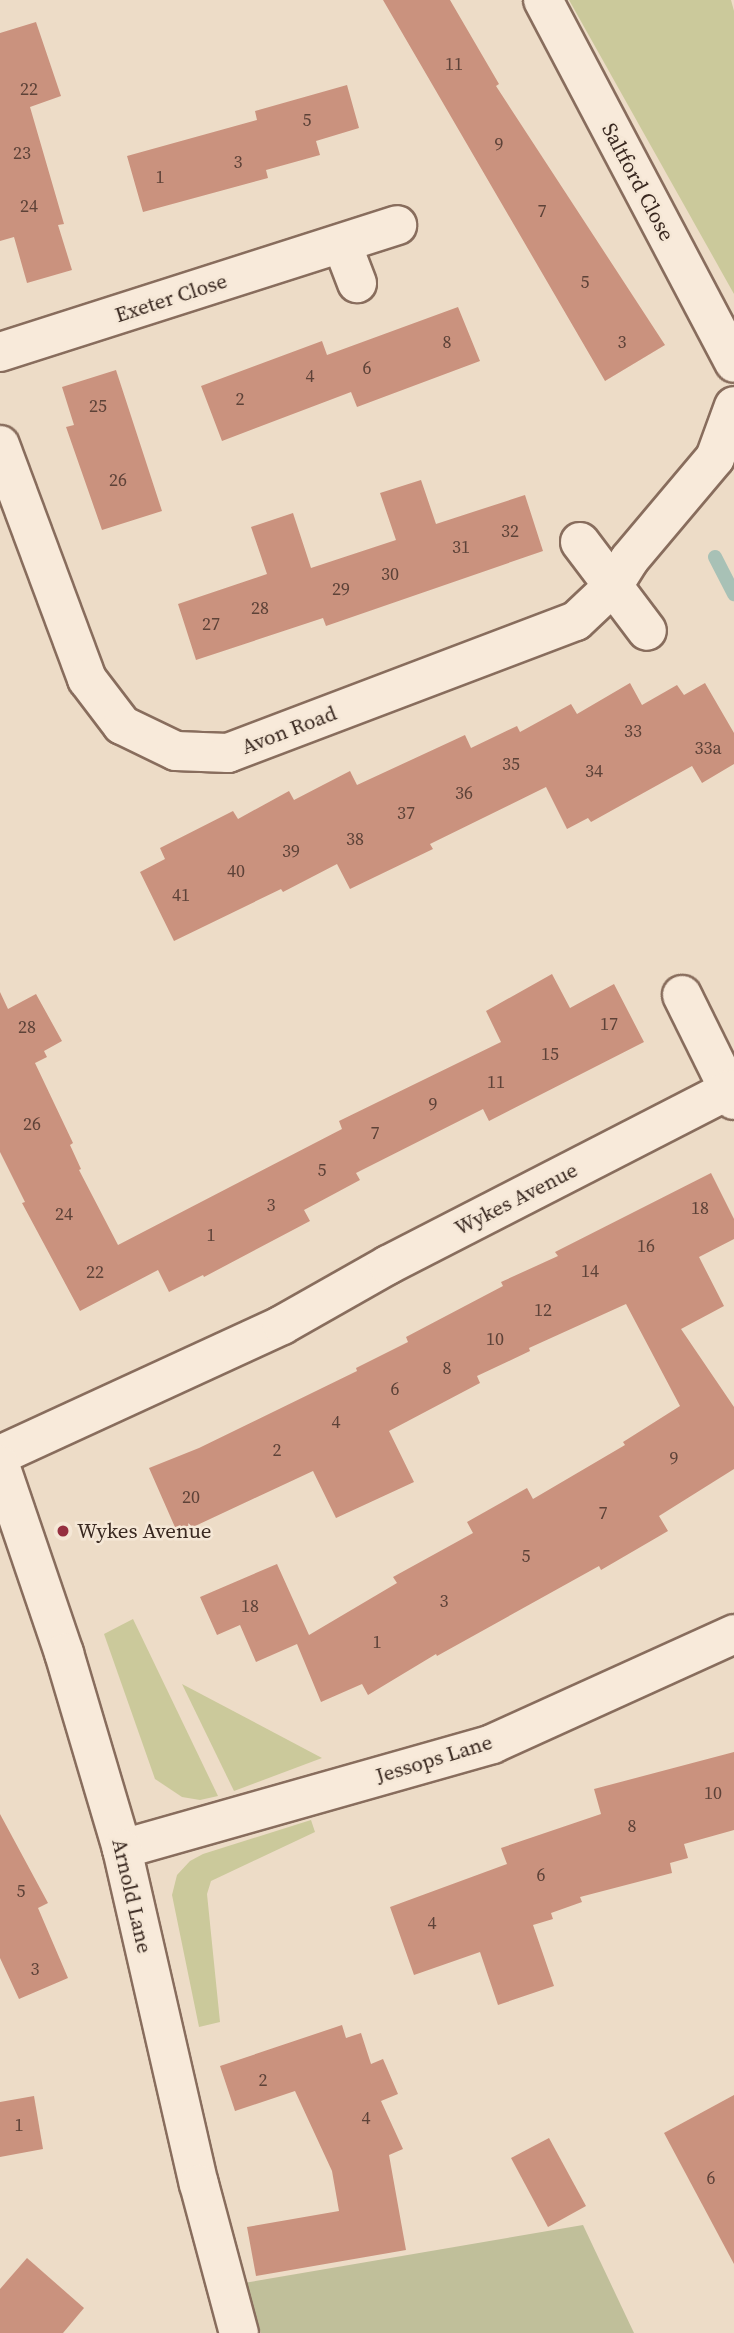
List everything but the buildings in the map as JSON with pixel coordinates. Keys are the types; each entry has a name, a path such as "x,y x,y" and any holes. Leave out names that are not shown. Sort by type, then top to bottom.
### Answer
{"street":[{"name":"Saltford Close","path":"543,0 734,363"},
{"name":"Exeter Close","path":"0,352 397,225"},
{"path":"342,244 357,283"},
{"path":"621,573 715,458 734,406"},
{"name":"Avon Road","path":"0,445 87,679 122,725 176,751 228,753 576,621 621,573"},
{"path":"580,542 621,573 648,631"},
{"name":"Wykes Avenue","path":"0,1455 282,1325 388,1265 732,1095 682,995"},
{"name":"Arnold Lane","path":"0,1465 64,1653 122,1849 199,2184 239,2333"},
{"name":"Jessops Lane","path":"122,1849 492,1744 734,1634"}],"shaded area":[{"path":"569,0 731,0 734,11 734,294"},
{"path":"133,1619 218,1796 200,1800 182,1797 155,1779 104,1634"},
{"path":"182,1684 322,1758 234,1791"},
{"path":"311,1820 315,1832 211,1881 207,1894 220,2022 199,2027 172,1895 177,1875 190,1861 203,1854"}],"green space":[{"path":"583,2225 634,2333 261,2333 244,2283"}],"waterway":[{"path":"715,557 734,594"}],"place":[{"name":"Wykes Avenue","path":"63,1531"}]}
